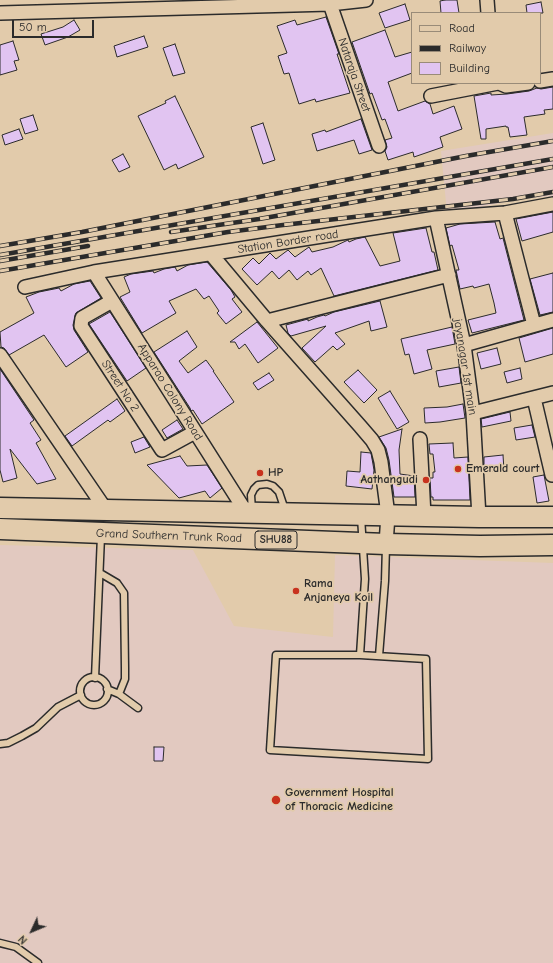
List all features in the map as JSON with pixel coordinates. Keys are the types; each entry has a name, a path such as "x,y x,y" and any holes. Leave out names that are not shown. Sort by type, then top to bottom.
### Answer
{"main road":[{"name":"Grand Southern Trunk Road","path":"0,508 479,517 553,517"},
{"name":"Grand Southern Trunk Road","path":"0,529 386,544 480,546 553,545"}],"street":[{"path":"0,13 63,5 329,2 366,0"},
{"path":"487,0 488,12"},
{"name":"Nataraja Street","path":"329,2 379,146"},
{"path":"541,81 553,79"},
{"path":"431,96 494,84"},
{"path":"501,84 506,86 521,84"},
{"name":"Station Border road","path":"24,287 94,272 436,218 505,213 553,204"},
{"path":"505,213 534,325"},
{"name":"jayanagar 1st main","path":"436,218 464,345 473,413 479,517"},
{"path":"211,254 267,321 372,440 378,450 382,462 388,515 386,544"},
{"name":"Apparao Colony Road","path":"94,272 195,432 249,512"},
{"path":"267,321 449,275"},
{"name":"Street No 2","path":"112,301 82,318 81,326 162,450 195,432"},
{"path":"464,345 553,320"},
{"path":"0,355 106,510"},
{"path":"473,413 553,393"},
{"path":"534,398 552,475"},
{"path":"420,439 424,516"}],"lane":[{"path":"249,512 251,495 254,489 258,485 267,484 273,486 279,492 286,513"},
{"path":"360,514 365,578 360,655"},
{"path":"95,678 101,533"},
{"path":"379,656 385,581 386,544"},
{"path":"100,573 117,583 124,592 125,679 119,694"},
{"path":"276,655 379,656 426,659 428,759 270,750 276,655"},
{"path":"91,678 95,678 103,681 107,690 106,698 99,704 90,704 86,702 80,691 83,683 91,678"},
{"path":"107,690 119,694 138,708"},
{"path":"0,744 8,743 36,728 58,707 81,695"},
{"path":"0,943 16,947 38,963"}],"shaded area":[{"path":"553,133 553,196 522,199 447,213 441,151"},
{"name":"Government Hospital of Thoracic Medicine","path":"0,545 193,550 234,626 333,637 335,555 553,563 553,963 0,963"}],"building":[{"path":"457,0 459,12 441,12 440,1"},
{"path":"541,2 543,13 527,12 526,5"},
{"path":"405,4 410,20 385,28 379,13"},
{"path":"326,17 339,54 337,54 350,93 316,102 315,99 299,104 289,73 284,74 278,56 287,53 277,26 295,20 297,25"},
{"path":"74,20 80,30 68,37 45,45 41,34 63,27"},
{"path":"385,30 395,57 411,52 411,73 388,82 398,111 425,101 430,104 433,114 454,106 462,129 440,137 443,147 414,157 413,152 388,160 385,151 387,147 385,140 392,138 385,119 382,120 372,93 370,94 352,42"},
{"path":"144,36 148,47 117,57 114,46"},
{"path":"13,41 19,60 14,61 17,70 0,75 0,45"},
{"path":"175,44 185,73 173,76 163,48"},
{"path":"553,87 553,109 544,110 545,114 524,117 527,135 510,137 508,127 506,126 486,129 486,139 481,139 474,96 491,93 491,95 507,94 529,91 537,88 541,89"},
{"path":"175,96 204,157 178,169 176,164 164,170 138,116 166,103 165,101"},
{"path":"33,115 38,130 25,134 20,119"},
{"path":"361,119 372,150 359,154 354,140 317,151 312,134 325,130 326,132"},
{"path":"263,123 275,160 263,164 251,127"},
{"path":"19,129 23,139 5,145 2,135"},
{"path":"123,154 130,167 119,172 112,160"},
{"path":"553,212 553,232 522,241 516,219"},
{"path":"495,222 500,239 503,238 524,320 472,333 468,320 496,313 494,303 489,284 474,288 473,286 460,289 456,270 459,270 452,245 450,246 446,228 460,224"},
{"path":"426,228 438,270 334,296 321,268 311,275 308,271 297,280 289,270 279,279 272,271 257,285 242,269 253,258 259,264 270,253 276,259 288,250 295,257 309,247 312,252 333,247 348,240 349,242 365,237 380,266 400,261 393,233"},
{"path":"207,262 231,290 235,297 232,299 242,312 226,324 217,313 219,311 209,296 204,299 196,289 169,301 176,313 142,333 120,297 130,292 124,277 131,274 153,271 154,273 175,267 177,271 188,265"},
{"path":"553,273 553,312 540,315 530,279"},
{"path":"90,281 101,298 76,313 73,325 74,330 88,352 66,367 44,335 9,355 4,348 1,347 0,332 34,313 26,297 39,292 59,288 61,291 74,284"},
{"path":"380,301 387,327 371,331 369,321 335,333 345,344 337,350 333,346 315,362 302,348 326,326 291,336 288,333 286,325 308,319 308,321 334,312"},
{"path":"110,312 146,368 127,381 89,324"},
{"path":"257,322 278,348 258,363 245,344 239,349 235,342 230,342"},
{"path":"452,327 455,344 427,350 432,369 414,374 409,354 405,355 401,339"},
{"path":"553,328 553,354 525,362 519,338"},
{"path":"187,331 197,347 179,361 188,373 206,360 234,402 202,424 193,410 191,411 154,352"},
{"path":"497,348 501,364 481,369 477,353"},
{"path":"459,367 461,383 439,387 436,371"},
{"path":"520,368 522,379 507,383 504,372"},
{"path":"0,369 34,420 30,423 41,440 36,443 56,479 37,484 10,449 17,478 3,482 0,470"},
{"path":"358,370 377,390 364,403 344,382"},
{"path":"269,373 274,380 258,390 253,383"},
{"path":"390,391 409,422 397,429 378,398"},
{"path":"117,399 125,411 110,422 108,420 72,446 65,436"},
{"path":"463,404 465,418 425,423 424,408 447,407"},
{"path":"510,412 511,421 482,427 481,419"},
{"path":"177,420 183,429 167,438 162,430"},
{"path":"532,425 535,437 516,440 514,428"},
{"path":"402,429 399,450 400,474 414,476 415,497 394,497 386,448 379,437"},
{"path":"144,437 150,447 135,453 131,442"},
{"path":"453,443 454,458 468,457 470,500 433,500 433,497 431,497 430,478 433,478 433,472 435,472 433,454 430,454 429,444"},
{"path":"361,452 371,453 374,470 372,489 346,486 347,471 360,472"},
{"path":"503,455 504,470 484,472 484,457"},
{"path":"180,456 187,466 207,465 222,488 210,498 205,491 179,498 147,465"},
{"path":"544,475 549,501 537,503 533,477"},
{"path":"154,747 164,747 163,761 154,761"}],"railway":[{"path":"0,246 82,232 466,156 553,141"},
{"path":"0,255 553,159"},
{"path":"171,232 259,219 553,167"},
{"path":"0,271 228,232 513,199 553,192"},
{"path":"0,261 88,246"}],"place":[{"name":"Emerald court","path":"458,469"},
{"name":"HP","path":"260,473"},
{"name":"Aathangudi","path":"426,480"},
{"name":"Rama Anjaneya Koil","path":"296,591"},
{"name":"Government Hospital of Thoracic Medicine","path":"276,800"}]}
